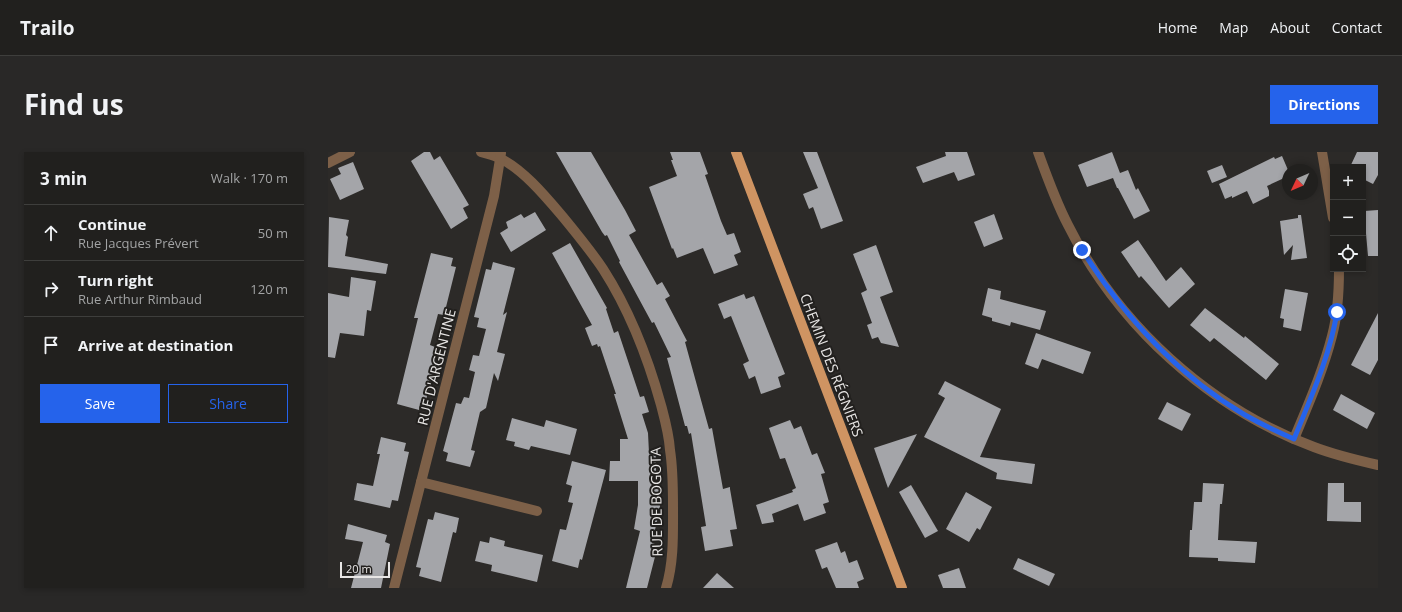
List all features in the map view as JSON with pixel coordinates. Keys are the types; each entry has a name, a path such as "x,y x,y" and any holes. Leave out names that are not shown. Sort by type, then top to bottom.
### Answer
{"main road":[{"name":"CHEMIN DES RÉGNIERS","path":"736,152 902,588"}],"street":[{"path":"328,163 350,152"},
{"name":"RUE DE BOGOTA","path":"481,152 500,155 524,175 544,195 590,250 620,299 644,352 657,390 671,456 673,534 670,570 666,588"},
{"path":"1038,152 1068,226 1097,274 1135,323 1173,362 1222,400 1256,421 1294,439 1335,455 1378,465"},
{"path":"1322,152 1330,200"},
{"name":"RUE D'ARGENTINE","path":"394,588 494,196 500,155"},
{"path":"1294,439 1322,370 1332,336 1338,297 1339,272"},
{"path":"421,482 537,511"}],"building":[{"path":"424,152 430,152 434,160 440,156 469,205 463,208 468,218 451,229 411,161"},
{"path":"556,152 591,152 636,231 629,235 657,285 662,282 670,296 665,299 687,341 685,342 709,429 712,428 723,489 730,487 737,529 730,530 733,546 705,551 701,527 706,526 691,433 689,434 687,426 685,426 667,358 671,357 654,322 652,323 619,262 620,261 607,235 605,236 602,232"},
{"path":"670,152 700,152 708,174 705,175 721,221 727,235 734,233 741,252 734,255 738,265 714,274 703,248 677,258 673,248 672,249 649,187 677,176 671,160 673,160"},
{"path":"803,152 817,152 843,221 821,229 813,207 809,209 803,194 818,188"},
{"path":"945,152 967,152 975,175 958,181 954,172 923,183 916,167 946,156"},
{"path":"1112,152 1120,173 1128,170 1136,190 1138,188 1150,211 1134,219 1113,178 1087,187 1078,165"},
{"path":"1357,152 1378,152 1378,175 1373,184 1366,180 1366,164 1351,164"},
{"path":"1282,156 1285,164 1282,164 1282,179 1267,186 1269,196 1253,204 1247,191 1232,198 1232,196 1225,199 1219,184 1274,157 1275,159"},
{"path":"353,162 364,189 340,200 330,179 341,174 338,168"},
{"path":"1222,165 1227,177 1212,183 1207,171"},
{"path":"1378,210 1378,256 1368,256 1366,211"},
{"path":"535,212 546,230 511,252 500,233 508,228 506,222 521,214 524,218"},
{"path":"994,214 1003,239 984,247 974,222"},
{"path":"1298,215 1301,215 1307,258 1291,260 1293,245 1284,255 1280,221 1298,218"},
{"path":"329,217 349,220 346,235 348,237 345,256 388,264 386,274 328,267"},
{"path":"1138,240 1166,281 1181,267 1195,284 1169,308 1141,276 1139,278 1121,252"},
{"path":"570,243 607,308 606,309 614,333 618,331 640,397 644,396 649,412 642,414 648,433 649,453 656,454 656,481 659,481 660,508 652,543 658,545 647,588 626,588 640,531 634,529 638,505 638,481 609,481 610,461 620,461 620,439 628,439 614,394 616,394 600,346 598,347 597,344 592,346 585,328 592,325 552,253"},
{"path":"876,245 893,292 880,297 899,347 881,343 878,337 872,339 867,325 872,323 861,293 867,290 853,254"},
{"path":"431,253 453,258 451,266 456,267 444,315 438,314 430,345 435,347 433,354 437,356 425,404 420,403 419,410 397,404 418,318 414,318"},
{"path":"493,262 515,268 503,315 507,312 497,352 505,354 498,381 494,373 486,408 480,412 471,450 475,451 470,467 446,461 448,453 443,451 456,403 461,404 464,397 469,398 475,372 469,370 473,355 479,356 486,329 477,327 479,318 474,317 486,269 491,270"},
{"path":"351,277 376,281 371,311 367,310 364,336 340,333 335,358 328,357 328,293 349,297"},
{"path":"988,288 1001,291 1000,299 1046,311 1040,330 1011,322 1010,326 992,321 992,318 982,315"},
{"path":"1285,289 1308,293 1301,331 1283,327 1284,319 1280,318"},
{"path":"744,294 746,299 754,296 785,374 778,377 781,387 761,394 755,376 749,379 743,364 749,361 731,316 724,319 718,304"},
{"path":"1205,308 1244,338 1245,336 1279,364 1266,380 1214,338 1210,342 1190,325"},
{"path":"1378,313 1378,360 1370,375 1351,365"},
{"path":"1036,333 1091,352 1083,374 1042,359 1038,369 1025,364"},
{"path":"945,381 1001,409 980,457 1035,464 1032,484 996,479 997,473 924,437 945,398 938,394"},
{"path":"1341,394 1375,413 1367,429 1333,410"},
{"path":"1167,402 1191,414 1182,431 1158,419"},
{"path":"512,418 544,427 546,420 577,429 570,455 531,446 529,450 514,446 515,442 506,440"},
{"path":"790,420 794,429 801,426 812,455 817,453 825,473 821,474 829,502 823,504 826,513 804,521 798,504 772,514 774,522 762,524 756,505 793,492 792,490 796,488 785,458 780,459 769,428"},
{"path":"917,434 888,488 874,448"},
{"path":"381,437 406,443 404,451 409,452 398,501 392,500 390,508 354,500 357,483 373,486 380,454 377,454"},
{"path":"572,461 606,470 582,560 580,559 578,568 552,561 560,529 566,530 573,503 568,502 572,486 566,484"},
{"path":"1203,483 1224,484 1222,504 1220,504 1218,540 1257,542 1255,563 1218,561 1218,558 1189,557 1190,530 1192,530 1194,502 1202,502"},
{"path":"1328,483 1344,483 1344,502 1361,502 1361,522 1327,521"},
{"path":"911,485 938,531 925,538 899,492"},
{"path":"966,492 992,507 980,530 977,528 969,542 946,529"},
{"path":"435,512 459,518 456,533 453,532 441,582 419,576 421,568 416,567 428,519 433,520"},
{"path":"348,524 387,535 385,542 390,544 381,588 351,588 363,542 345,539"},
{"path":"490,537 505,541 504,546 543,555 537,582 491,571 492,565 475,561 480,541 489,543"},
{"path":"837,542 841,553 845,551 849,563 857,560 864,579 857,582 859,588 836,588 827,567 822,569 815,550"},
{"path":"1018,558 1055,574 1049,586 1013,569"},
{"path":"959,568 966,588 943,588 938,575"},
{"path":"717,573 734,588 703,588"}],"route":[{"path":"1082,250 1116,300 1135,323 1173,362 1222,400 1245,415 1294,439 1322,370 1337,312"}]}
